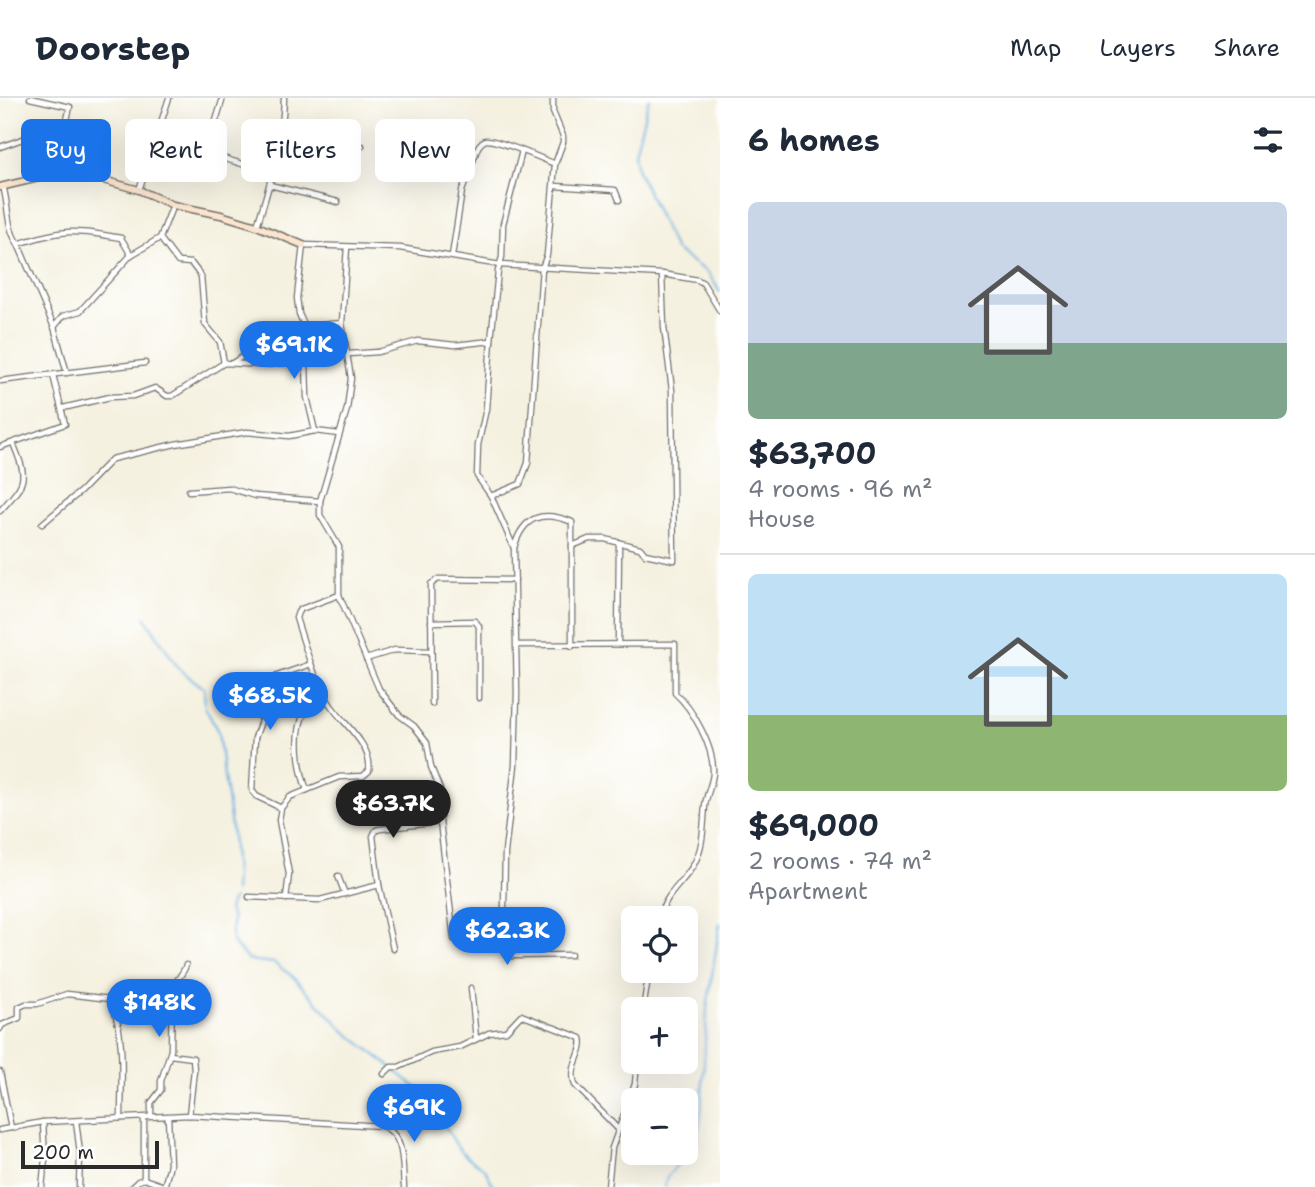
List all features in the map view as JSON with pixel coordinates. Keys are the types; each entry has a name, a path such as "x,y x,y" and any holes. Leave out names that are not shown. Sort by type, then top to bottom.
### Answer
{"street":[{"path":"0,147 29,137 59,133 65,128 70,107 30,98"},
{"path":"162,119 169,98"},
{"path":"217,119 223,98"},
{"path":"283,119 284,98"},
{"path":"491,496 520,484 528,463 542,268 547,255 555,164 564,135 553,112 553,98"},
{"path":"452,256 462,191 478,147 487,140 555,164"},
{"path":"514,548 491,496 477,475 478,444 486,409 491,341 502,257 503,224 522,151"},
{"path":"67,373 54,327 18,244 11,234 7,200 1,186 47,176 89,176 139,190 173,205 257,226 303,246 400,248 500,265 662,274 698,279 720,311"},
{"path":"139,190 142,182"},
{"path":"257,226 270,184 338,202"},
{"path":"555,186 615,190 619,200"},
{"path":"54,327 63,316 80,312 131,255 160,238 173,205"},
{"path":"18,244 50,233 83,230 121,238 131,255"},
{"path":"160,238 178,262 191,263 201,276 205,324 220,342 224,363"},
{"path":"303,246 297,298 299,314 305,327 307,397 315,431"},
{"path":"347,247 342,323 351,378 347,409 320,501 320,515 339,547 340,595 379,689 399,715 414,726 427,743 431,767 441,792 440,822 454,939"},
{"path":"572,546 589,539 605,539 640,548 645,554 662,559 674,559 672,390 664,327 662,274"},
{"path":"233,363 261,344 305,327 342,323"},
{"path":"348,354 378,352 418,341 455,345 491,341"},
{"path":"63,408 110,397 133,396 155,388 167,396 172,396 224,363 266,365 291,362 306,367"},
{"path":"0,382 145,363"},
{"path":"0,447 65,424 53,376"},
{"path":"41,524 81,491 112,459 175,444 247,432 289,436 315,431 339,434"},
{"path":"0,511 20,489 24,472 13,443"},
{"path":"189,491 229,488 255,495 320,501"},
{"path":"571,955 512,956 508,948 504,907 505,852 515,765 517,645 514,548 518,534 527,524 538,517 552,514 572,522 572,646"},
{"path":"618,644 619,543"},
{"path":"432,704 430,584 438,579 514,580"},
{"path":"286,899 289,874 279,820 281,808 290,797 339,776 366,775 369,771 369,755 328,701 311,664 296,618 298,612 340,595"},
{"path":"431,622 475,621 479,626 479,698"},
{"path":"517,645 675,644 675,693 685,702 708,744 714,772 705,806 701,849 688,873 663,906"},
{"path":"366,659 395,650 430,651"},
{"path":"281,808 256,796 252,790 255,738 277,677 311,664"},
{"path":"307,790 299,770 301,722 304,714 328,701"},
{"path":"393,949 379,885 373,836 376,830 440,822"},
{"path":"338,876 345,894"},
{"path":"249,897 320,900 379,885"},
{"path":"151,1116 151,1103 161,1090 161,1081 170,1055 173,985 184,972 186,965"},
{"path":"471,988 476,1039"},
{"path":"0,1029 2,1025 19,1018 19,1007 26,1004 37,1004 67,993 110,999 117,1013 121,1118"},
{"path":"384,1073 391,1067 399,1067 432,1052 460,1047 476,1039 506,1031 522,1015 581,1038 583,1045 574,1066 575,1085 618,1129"},
{"path":"170,1055 193,1058 189,1115"},
{"path":"0,1072 11,1128"},
{"path":"608,1187 610,1156 635,1084 636,1074"},
{"path":"0,1130 43,1122 189,1115 382,1126 391,1129 401,1147 404,1187"},
{"path":"144,1118 144,1179"},
{"path":"132,1187 144,1179 164,1187 170,1165 169,1118"},
{"path":"76,1121 80,1153 79,1187"},
{"path":"42,1187 43,1122"}],"waterway":[{"path":"649,98 635,152 638,171 675,250 708,273 720,292"},
{"path":"145,617 179,669 204,688 205,707 218,732 232,834 234,892"},
{"path":"233,899 228,909 232,918 232,942 248,960 274,963 292,976 346,1032 426,1095 457,1146 467,1157 485,1169 494,1187"},
{"path":"698,1132 707,1008 720,923"},
{"path":"665,1187 666,1179 677,1165"}]}
